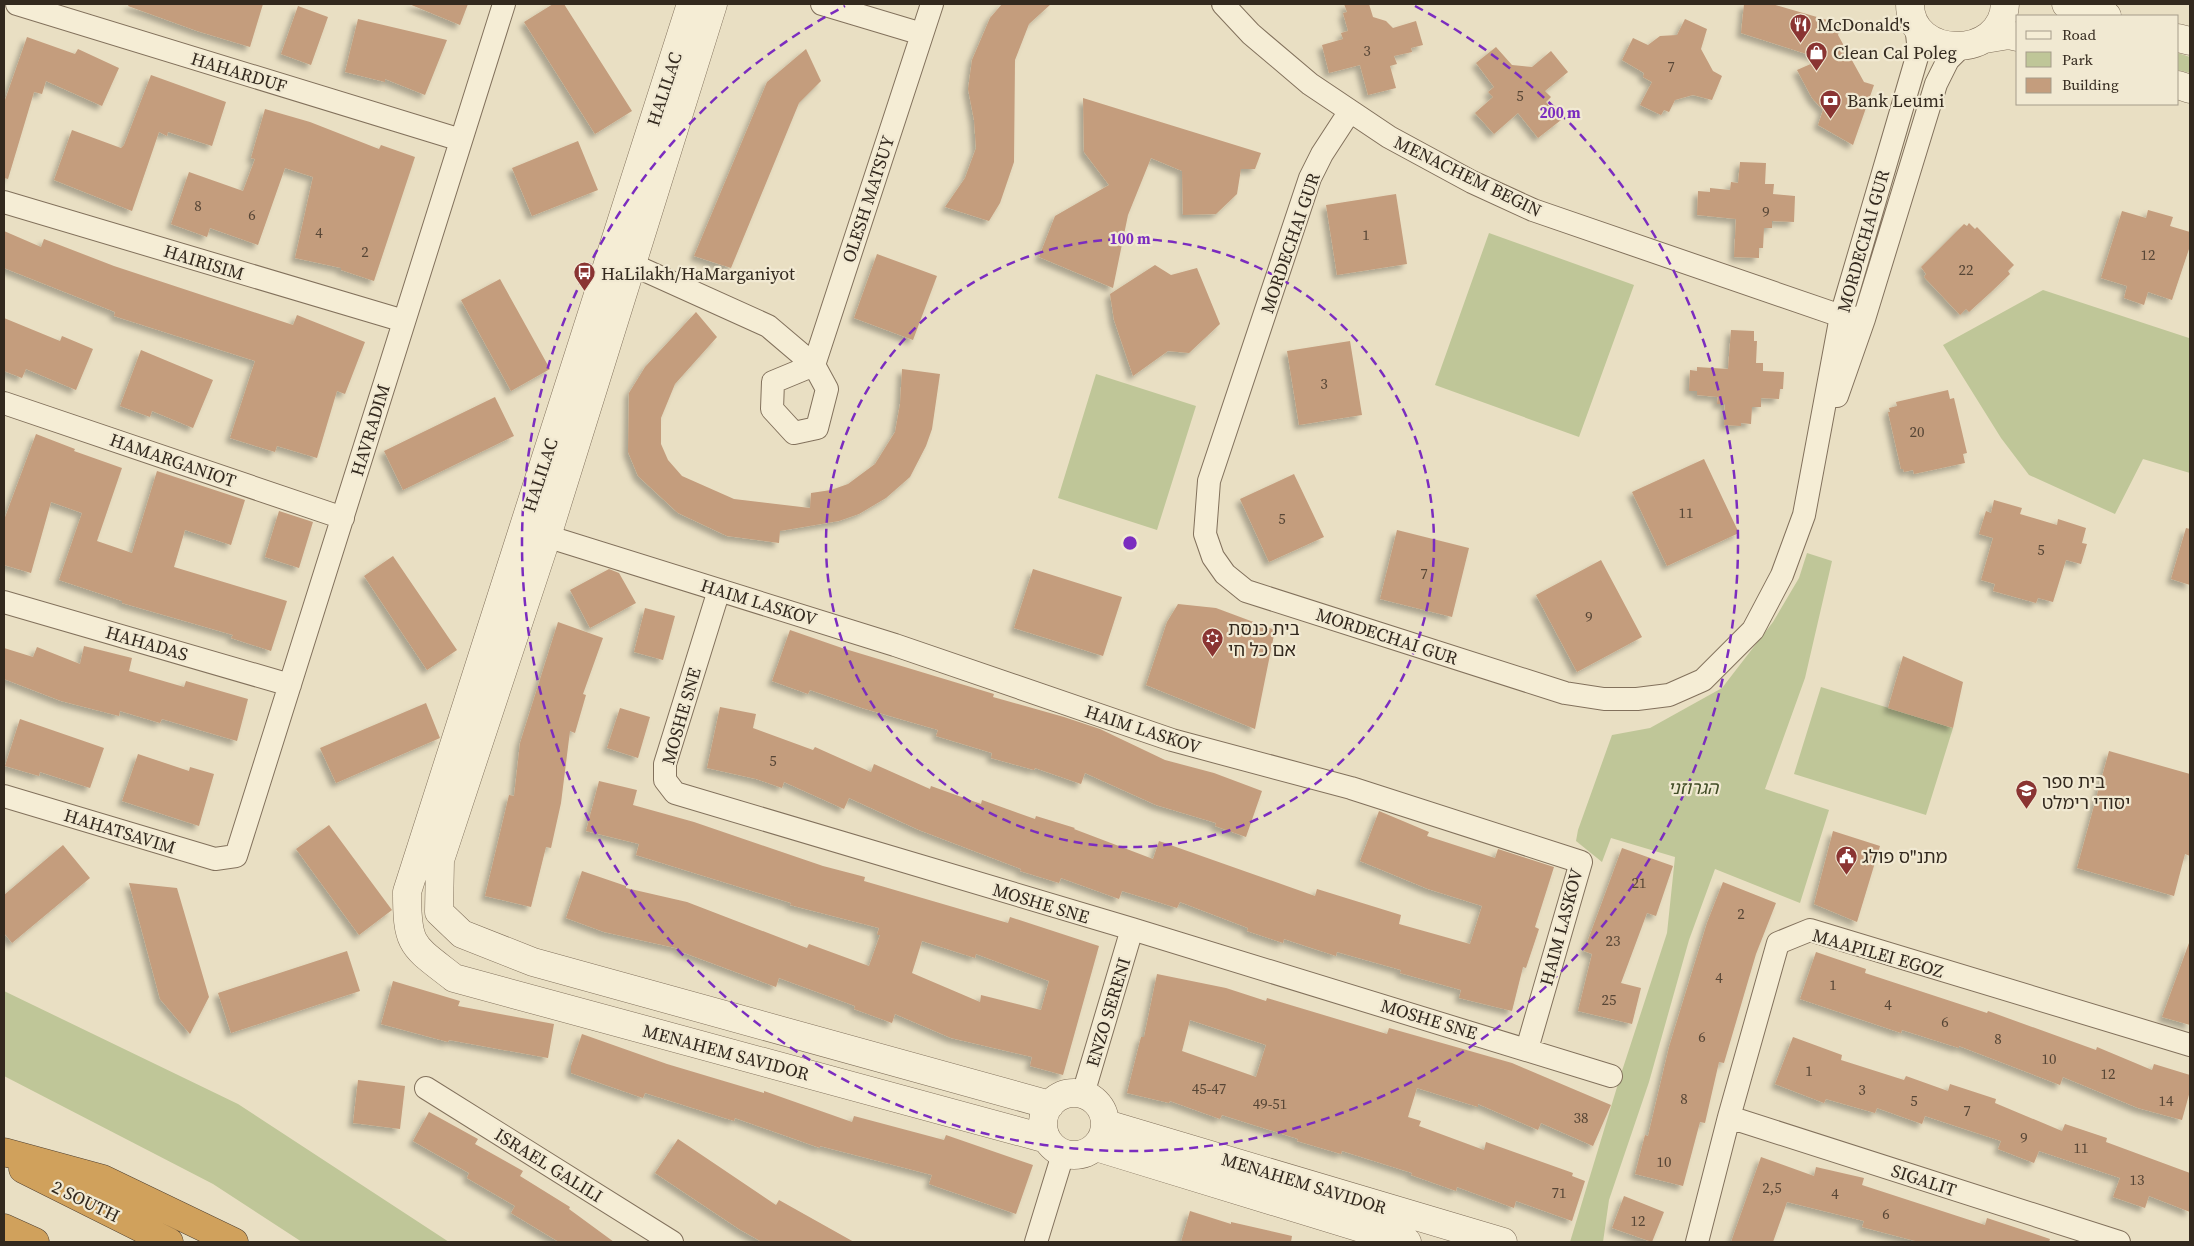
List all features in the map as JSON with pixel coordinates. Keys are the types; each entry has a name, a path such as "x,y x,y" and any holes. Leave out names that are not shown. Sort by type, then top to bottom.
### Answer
{"highway":[{"path":"4,1152 103,1179 234,1242"},
{"name":"2 SOUTH","path":"4,1160 169,1242"},
{"path":"4,1228 35,1242"}],"street":[{"name":"HAHARDUF","path":"17,4 462,140"},
{"name":"HAVRADIM","path":"236,856 504,4"},
{"name":"HALILAC","path":"439,912 440,860 691,4"},
{"name":"HALILAC","path":"415,948 407,925 407,892 535,532 633,265 713,4"},
{"path":"822,4 922,34"},
{"name":"OLESH MATSUY","path":"633,265 768,326 814,365 932,4"},
{"name":"MENACHEM BEGIN","path":"1223,4 1251,34 1310,84 1389,138 1426,158 1533,210 1841,316 1864,319"},
{"path":"1973,43 1998,26 2005,10 2005,4"},
{"path":"2066,4 2104,15"},
{"path":"1910,10 1927,37 1937,43 1953,47 2009,35 2016,37"},
{"name":"MORDECHAI GUR","path":"1350,111 1322,154 1310,178 1209,481 1205,534 1213,557 1225,574 1246,591 1565,693 1604,699 1637,699 1669,695 1703,680 1753,630 1782,575 1804,516 1841,316 1917,57 1918,43 1910,10"},
{"name":"MORDECHAI GUR","path":"1815,460 1864,319 1936,84 1948,60 1973,43"},
{"name":"HAIRISIM","path":"4,202 404,322"},
{"name":"HAMARGANIOT","path":"4,403 342,518"},
{"name":"HAIM LASKOV","path":"535,532 895,645 1172,740 1351,788 1581,862 1527,1049"},
{"name":"MOSHE SNE","path":"719,590 665,764 665,780 675,793 1132,929 1611,1076"},
{"name":"HAHADAS","path":"4,602 290,685"},
{"name":"HAHATSAVIM","path":"4,796 215,859 236,856"},
{"name":"MENAHEM SAVIDOR","path":"439,912 462,934 532,962 1050,1105"},
{"name":"ENZO SERENI","path":"1083,1094 1132,929"},
{"name":"MAAPILEI EGOZ","path":"1696,1242 1778,943 1810,930 2190,1045"},
{"name":"MENAHEM SAVIDOR","path":"415,948 454,978 1055,1146"},
{"name":"ISRAEL GALILI","path":"426,1088 672,1242"},
{"path":"1036,1242 1055,1146 1043,1122 1050,1105 1065,1094 1083,1094 1090,1097 1102,1108 1101,1136 1081,1155 1055,1146"},
{"name":"SIGALIT","path":"1729,1117 2120,1242"},
{"name":"MENAHEM SAVIDOR","path":"1101,1136 1407,1242"},
{"name":"MENAHEM SAVIDOR","path":"1101,1136 1503,1242"}],"green space":[{"path":"2179,53 2190,57 2190,73 2179,70"},
{"path":"1489,233 1634,285 1579,437 1435,385"},
{"path":"2043,290 2189,338 2190,473 2143,459 2115,514 2029,475 2001,438 1943,345"},
{"path":"1096,374 1196,406 1157,530 1058,498"},
{"name":"הגרוזני","path":"1807,553 1832,561 1805,678 1765,789 1829,810 1800,903 1715,869 1689,940 1649,1082 1609,1200 1603,1242 1570,1242 1621,1074 1667,933 1675,857 1611,838 1602,862 1576,841 1578,830 1612,735 1650,728 1722,688 1773,622 1799,578"},
{"path":"1821,687 1953,728 1926,815 1794,774"},
{"path":"4,991 238,1104 449,1242 302,1242 213,1184 4,1076"}],"building":[{"path":"129,4 263,4 250,47 197,31 128,6"},
{"path":"409,4 468,4 460,25"},
{"path":"553,4 564,4 632,111 595,134 524,22"},
{"path":"1002,4 1051,4 1029,24 1015,60 1014,162 1000,203 989,221 945,207 965,178 976,148 974,120 968,89 972,60 990,18"},
{"path":"1344,4 1369,4 1373,17 1386,21 1393,28 1416,21 1423,45 1411,48 1412,52 1394,56 1397,64 1390,66 1396,88 1368,95 1360,65 1329,73 1322,45 1343,39 1341,33 1348,31 1343,13 1347,12"},
{"path":"1744,4 1772,4 1841,24 1838,35 1864,82 1874,85 1853,145 1818,125 1823,110 1812,98 1797,70 1822,59 1741,33"},
{"path":"298,6 328,17 311,65 281,54"},
{"path":"358,19 447,40 425,95 385,79 385,82 345,72"},
{"path":"1685,19 1707,29 1701,49 1713,71 1722,76 1712,100 1693,95 1675,100 1669,112 1664,110 1661,115 1640,105 1652,82 1643,77 1644,73 1622,60 1633,38 1648,45 1660,36 1677,35"},
{"path":"27,37 75,54 78,49 119,68 102,106 46,81 42,94 34,92 8,179 4,178 4,103"},
{"path":"1496,47 1512,65 1532,67 1551,51 1568,72 1545,91 1551,97 1546,102 1561,120 1538,138 1518,113 1494,134 1475,113 1493,97 1488,92 1494,87 1476,63"},
{"path":"806,49 821,81 799,103 731,268 694,256 767,82"},
{"path":"151,75 226,102 212,146 168,132 167,136 159,132 132,211 54,180 72,130 121,148 124,145"},
{"path":"1083,98 1261,153 1255,169 1241,169 1237,194 1216,214 1183,215 1182,171 1151,158 1128,215 1113,288 1039,257 1055,216 1109,185 1084,152"},
{"path":"265,109 310,122 379,149 381,145 415,157 374,281 341,270 341,268 295,258 313,177 285,168 258,245 210,228 207,237 171,224 189,172 243,191 255,159 251,158"},
{"path":"578,141 598,190 532,216 512,168"},
{"path":"1740,162 1766,163 1765,184 1774,184 1773,194 1795,196 1794,222 1772,221 1772,228 1764,228 1763,248 1759,248 1759,258 1734,257 1736,219 1697,215 1698,191 1710,192 1710,188 1730,190 1731,182 1738,183"},
{"path":"1396,194 1407,264 1337,275 1326,205"},
{"path":"2148,210 2173,217 2170,226 2190,232 2190,246 2172,300 2148,292 2144,305 2124,298 2127,286 2101,278 2122,211 2146,218"},
{"path":"1969,223 1975,229 1977,227 2014,265 2008,271 2010,274 1990,293 1969,312 1966,309 1960,315 1924,277 1926,274 1921,267 1964,224 1967,226"},
{"path":"4,231 41,247 44,239 114,266 293,325 297,315 365,342 345,394 337,391 317,458 277,446 275,452 230,438 255,361 114,316 115,312 4,268"},
{"path":"877,254 937,276 913,340 854,318"},
{"path":"1155,265 1171,275 1197,268 1220,324 1189,353 1168,351 1133,376 1114,320 1110,294"},
{"path":"500,279 550,369 511,391 461,300"},
{"path":"696,312 717,337 675,384 661,418 661,444 668,460 682,476 734,499 810,508 811,493 831,490 848,484 875,464 895,432 900,404 902,369 940,374 932,429 926,446 910,477 886,498 859,514 839,521 780,531 779,543 727,536 678,513 638,476 628,452 629,393 645,367"},
{"path":"4,318 60,341 62,336 93,349 76,390 26,369 22,378 4,371"},
{"path":"1731,330 1754,331 1754,341 1757,341 1756,363 1763,363 1763,371 1784,372 1783,389 1780,389 1779,399 1761,398 1761,407 1752,407 1751,424 1741,423 1741,426 1724,425 1725,404 1717,404 1718,397 1697,395 1697,391 1689,391 1690,370 1697,371 1697,367 1728,369"},
{"path":"1350,341 1362,415 1299,425 1287,351"},
{"path":"141,350 213,380 193,428 152,411 150,417 120,406"},
{"path":"1948,390 1950,399 1954,398 1967,453 1963,454 1965,463 1914,474 1913,470 1904,472 1901,469 1888,412 1890,412 1889,408 1897,406 1896,402"},
{"path":"495,397 514,436 403,490 384,451"},
{"path":"36,434 75,449 74,451 122,468 97,541 132,553 157,471 245,500 231,545 185,530 174,567 287,601 271,651 231,638 233,635 122,603 122,601 59,580 82,513 51,502 31,573 4,565 4,520"},
{"path":"1704,459 1739,533 1667,566 1632,492"},
{"path":"1294,474 1324,537 1269,562 1240,499"},
{"path":"1994,500 2022,508 2020,514 2057,525 2058,519 2086,528 2082,543 2087,544 2081,564 2066,560 2053,602 2038,598 2036,603 1993,591 1995,584 1981,580 1993,538 1979,534 1986,511 1991,513"},
{"path":"279,511 313,522 299,568 265,557"},
{"path":"2186,528 2190,529 2190,585 2171,579"},
{"path":"1397,530 1469,548 1452,617 1380,599"},
{"path":"393,556 457,650 427,670 364,576"},
{"path":"1601,560 1642,637 1577,672 1536,595"},
{"path":"609,569 619,573 636,603 590,628 570,590"},
{"path":"1033,569 1122,597 1103,656 1014,628"},
{"name":"בית כנסת אם כל חי","path":"1178,604 1216,608 1275,630 1255,729 1146,685 1167,622"},
{"path":"645,608 675,616 663,660 634,652"},
{"path":"558,622 603,638 583,694 586,695 575,733 570,731 561,803 551,848 546,847 531,907 485,896 509,795 514,796 520,743"},
{"path":"790,630 842,648 994,694 993,697 1100,729 1165,760 1214,773 1262,791 1246,837 1215,826 1216,823 1156,805 1085,773 1081,784 1035,768 1034,770 991,758 992,753 936,736 938,730 862,708 810,690 808,694 772,681"},
{"path":"84,646 132,658 129,671 184,687 186,681 248,699 237,741 162,719 160,723 120,711 119,716 61,701 4,679 4,648 33,657 37,647 80,664"},
{"path":"1903,656 1963,682 1953,728 1888,708"},
{"path":"426,703 440,738 336,783 320,748"},
{"path":"720,707 756,714 753,728 813,750 815,747 871,772 874,764 930,789 931,786 981,804 982,800 1035,819 1036,816 1075,828 1153,859 1159,841 1315,896 1317,889 1401,915 1399,924 1470,944 1482,906 1428,889 1360,861 1379,811 1429,832 1427,836 1495,858 1498,849 1554,867 1535,927 1539,929 1526,968 1523,967 1512,1011 1459,998 1461,990 1400,973 1401,970 1337,952 1336,956 1284,939 1283,943 1247,931 1248,928 1180,902 1177,908 1122,891 1119,899 1061,878 1059,883 1020,871 1021,869 919,830 849,798 844,809 784,782 782,788 756,779 707,768"},
{"path":"620,708 650,717 638,758 607,748"},
{"path":"20,719 104,748 90,788 40,772 39,776 5,766"},
{"name":"בית ספר יסודי רימלט","path":"2109,751 2190,774 2190,856 2185,854 2174,896 2077,868"},
{"path":"138,754 189,771 190,767 214,774 199,826 122,801"},
{"path":"599,781 637,790 633,805 694,822 823,866 865,877 864,881 1008,923 1010,917 1099,946 1063,1075 1030,1066 1032,1057 951,1038 895,1014 892,1023 854,1009 855,1006 779,978 776,987 679,951 680,949 604,932 566,918 582,871 626,886 626,888 687,902 807,948 809,944 869,966 880,935 877,935 879,928 790,905 791,903 636,855 639,844 586,831","holes":["922,941 975,958 976,954 1049,981 1041,1010 981,995 980,1002 912,973"]},
{"path":"329,825 392,910 359,935 296,849"},
{"name":"מתנ\"ס פולג","path":"1833,831 1880,846 1857,922 1814,904"},
{"path":"63,845 90,878 12,943 4,933 4,895"},
{"path":"1622,848 1673,866 1656,916 1647,913 1621,983 1641,988 1632,1024 1578,1011 1592,954 1584,951"},
{"path":"1723,882 1776,903 1756,954 1724,1063 1719,1062 1705,1123 1700,1122 1683,1186 1635,1174 1645,1135 1648,1136 1669,1047 1707,923"},
{"path":"129,883 177,888 209,997 190,1034 160,999"},
{"path":"2190,943 2190,1025 2162,1017"},
{"path":"347,951 360,991 231,1033 218,993"},
{"path":"1816,952 1866,969 1865,973 1987,1013 1988,1011 2096,1050 2097,1047 2152,1070 2154,1064 2190,1075 2190,1091 2182,1120 2138,1108 2063,1077 2060,1085 1959,1046 1959,1048 1902,1030 1901,1033 1800,999"},
{"path":"1157,974 1226,988 1266,1001 1267,998 1387,1034 1389,1028 1512,1063 1611,1105 1593,1146 1541,1123 1538,1130 1478,1104 1478,1107 1417,1088 1408,1117 1421,1121 1419,1126 1484,1150 1486,1142 1573,1173 1572,1176 1585,1181 1572,1221 1516,1201 1514,1208 1457,1187 1456,1191 1411,1175 1412,1173 1342,1151 1341,1154 1297,1141 1298,1139 1222,1115 1220,1119 1170,1101 1169,1103 1127,1093 1141,1037 1144,1037","holes":["1190,1020 1266,1045 1256,1077 1182,1051"]},
{"path":"393,981 460,1001 458,1006 554,1024 548,1058 449,1040 448,1042 381,1024"},
{"path":"582,1034 667,1064 764,1093 764,1091 852,1122 854,1116 944,1140 946,1135 1033,1165 1016,1214 929,1184 932,1175 820,1146 820,1148 735,1118 734,1121 645,1093 643,1098 571,1073 571,1066"},
{"path":"1793,1037 1842,1055 1841,1060 1904,1080 1906,1076 1948,1091 1950,1084 1996,1099 1995,1103 2062,1131 2065,1124 2107,1138 2106,1142 2190,1173 2190,1212 2149,1196 2145,1208 2113,1197 2120,1178 2039,1151 2034,1163 1998,1149 2001,1141 1925,1116 1922,1124 1877,1108 1875,1113 1826,1099 1824,1103 1775,1084"},
{"path":"358,1080 405,1086 400,1129 353,1123"},
{"path":"429,1112 478,1139 475,1144 523,1171 520,1176 570,1207 569,1209 614,1242 559,1242 511,1213 515,1206 467,1178 469,1173 413,1141"},
{"path":"678,1139 776,1205 779,1200 854,1242 762,1242 739,1229 655,1173"},
{"path":"1761,1157 1814,1176 1816,1167 1864,1178 1862,1185 1985,1225 1987,1218 2050,1239 2049,1242 1919,1242 1862,1227 1864,1221 1787,1202 1773,1242 1731,1242"},
{"path":"1624,1196 1664,1212 1652,1242 1612,1228"},
{"path":"1190,1211 1231,1224 1231,1222 1292,1236 1291,1242 1181,1242"}],"place":[{"name":"McDonald's","path":"1801,43"},
{"name":"Clean Cal Poleg","path":"1817,71"},
{"name":"Bank Leumi","path":"1831,119"},
{"name":"HaLilakh/HaMarganiyot","path":"585,292"},
{"name":"בית כנסת אם כל חי","path":"1212,657"},
{"name":"בית ספר יסודי רימלט","path":"2026,810"},
{"name":"מתנ\"ס פולג","path":"1846,875"}]}
